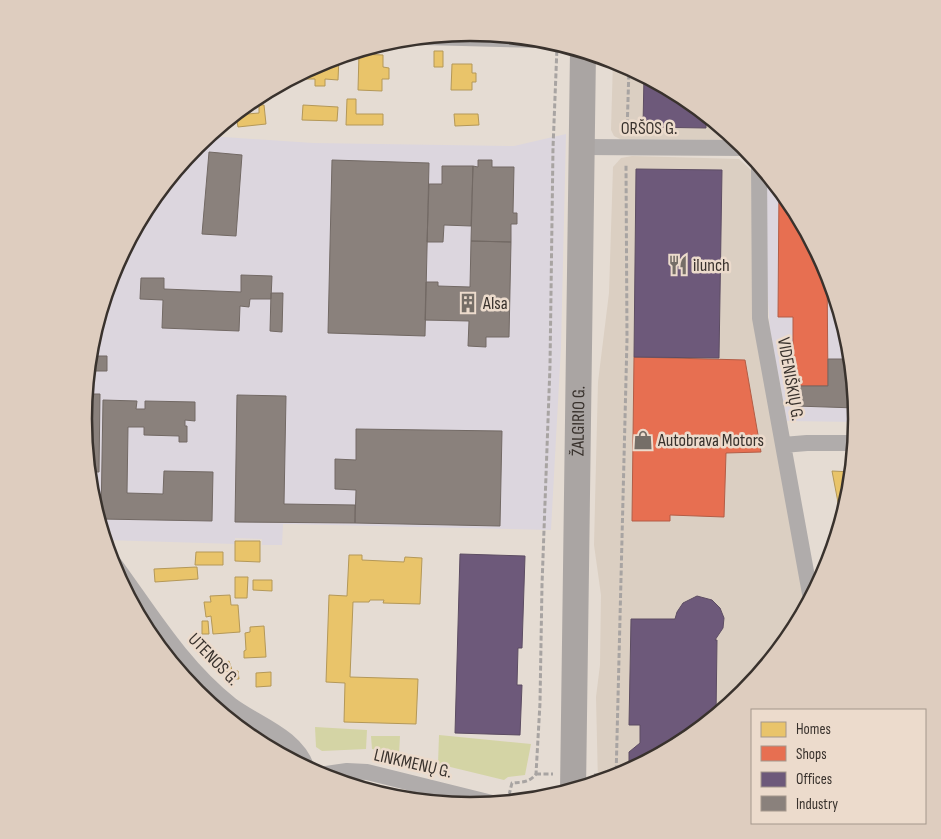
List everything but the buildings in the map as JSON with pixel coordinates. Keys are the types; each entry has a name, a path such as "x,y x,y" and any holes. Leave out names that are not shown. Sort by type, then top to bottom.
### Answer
{"main road":[{"name":"ŽALGIRIO G.","path":"573,784 583,58"}],"street":[{"name":"ORŠOS G.","path":"582,147 734,148"},
{"name":"VIDENIŠKIŲ G.","path":"759,175 760,318 810,587"},
{"path":"783,445 848,443"},
{"name":"UTENOS G.","path":"131,587 181,656 231,705 293,745 303,759"},
{"name":"LINKMENŲ G.","path":"336,773 347,771 367,772 472,798"}],"path":[{"path":"509,796 512,783 526,782 531,780 536,774 540,703 550,366 553,148 557,52"},
{"path":"616,768 627,339 626,148 629,76"}],"shaded area":[{"path":"613,69 638,80 681,105 725,140 620,139 614,136 611,130"},
{"path":"566,134 561,347 551,530 283,524 282,545 262,545 262,539 235,538 235,544 112,540 95,469 92,420 95,370 105,322 121,275 143,230 170,189 203,152 219,137 313,143 514,146"},
{"path":"632,156 739,159 751,170 754,325 804,598 771,650 720,704 701,720 660,747 638,759 598,776 596,697 600,665 601,595 594,545 598,382 609,293 613,167 621,158"},
{"path":"767,184 785,209 810,252 829,298 846,370 849,422 787,421 770,330 767,286"},
{"path":"363,782 366,782 387,788"}],"green space":[{"path":"315,727 367,730 366,749 322,751 316,747"},
{"path":"439,735 531,744 525,775 508,777 504,780 438,764"},
{"path":"371,736 400,736 399,754 372,749"}],"place":[{"name":"ilunch","path":"678,265"},
{"name":"Alsa","path":"468,303"},
{"name":"Autobrava Motors","path":"643,440"}]}
